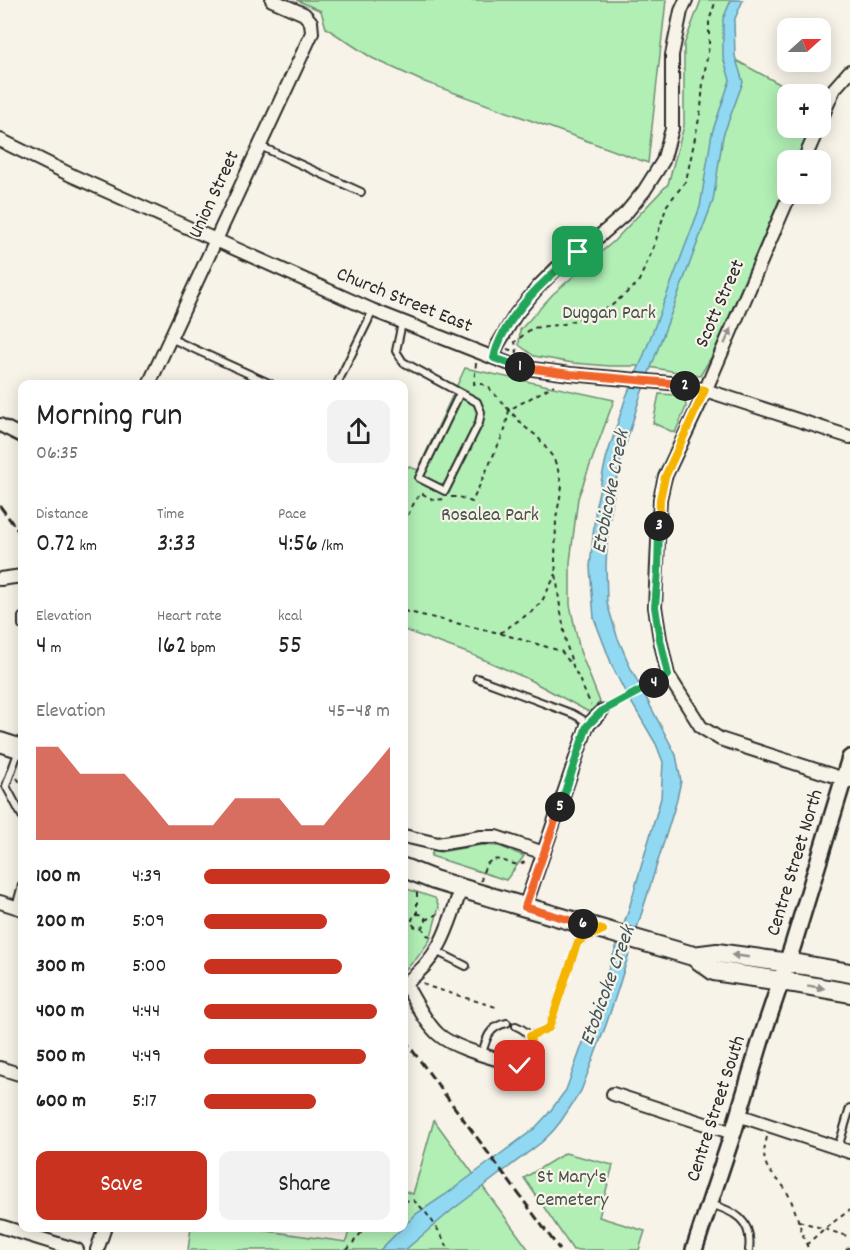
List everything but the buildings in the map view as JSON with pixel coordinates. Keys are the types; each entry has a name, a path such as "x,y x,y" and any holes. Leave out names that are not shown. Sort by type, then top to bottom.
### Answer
{"main road":[{"path":"0,742 18,747"},
{"path":"408,869 461,888 693,956 714,970 850,993"},
{"path":"693,956 717,953 850,973"}],"street":[{"name":"Union Street","path":"151,380 312,33 310,22 304,14 272,0"},
{"path":"494,358 496,346 516,314 539,286 557,268 626,213 644,191 663,161 672,129 672,55 681,11 686,0"},
{"path":"831,96 834,89 850,71"},
{"name":"Church Street East","path":"0,140 83,181 372,310 518,367 670,383 705,390 850,437"},
{"name":"Scott Street","path":"786,204 665,477 660,499 655,607 668,675 701,727 720,739 847,780"},
{"path":"0,425 18,434"},
{"path":"0,579 18,577"},
{"path":"647,686 668,675"},
{"path":"525,907 587,726 602,711"},
{"name":"Centre Street North","path":"781,981 847,780 850,758"},
{"path":"408,837 438,844 495,837 544,853"},
{"path":"408,981 427,965 436,951 449,924 461,888"},
{"path":"0,902 18,908"},
{"name":"Centre Street South","path":"694,1250 781,981"},
{"path":"408,990 439,1035 455,1045 520,1066"},
{"path":"0,1068 18,1074"},
{"path":"613,1094 733,1133"},
{"path":"738,1115 844,1150"},
{"path":"0,1226 18,1232"},
{"path":"19,1232 77,1250"},
{"path":"97,1250 103,1232"}],"lane":[{"path":"260,146 361,192"},
{"path":"339,380 372,310"},
{"path":"402,323 396,351 403,362 477,402 481,412 479,423 445,492 419,478 460,393"},
{"path":"170,338 262,380"},
{"path":"477,678 573,714 582,719 587,726"},
{"path":"18,756 6,786 18,808"},
{"path":"530,1036 549,1028 577,944 582,939 603,930"},
{"path":"436,951 466,966"},
{"path":"482,1054 488,1034 500,1024 507,1023"},
{"path":"516,1026 530,1036 532,1045 525,1062 520,1066"},
{"path":"844,1150 850,1108"},
{"path":"709,1203 738,1215 749,1235 749,1250"}],"path":[{"path":"475,368 474,384 482,384 489,388 508,410 537,436 557,466 562,486 556,519 555,563 559,600 566,643 573,666 595,711 600,708 602,711 647,686"},
{"path":"508,410 554,385"},
{"path":"408,515 421,493 434,500 443,500 453,496 472,502 505,430 508,410"},
{"path":"499,633 534,610 542,601 556,574"},
{"path":"408,612 499,633 561,651 573,666"},
{"path":"482,875 490,861 502,860 518,865 527,860"},
{"path":"417,890 417,915 412,920 416,927 422,927 426,924 426,920 436,915 443,907"},
{"path":"417,915 421,915 426,920"},
{"path":"423,983 499,1008"},
{"path":"770,1126 764,1149 765,1161 770,1172 786,1190 808,1250"},
{"path":"408,1201 413,1200 420,1205 439,1231 449,1250"},
{"path":"807,1245 850,1210"},
{"path":"799,1221 850,1238"},
{"path":"347,1250 362,1232"},
{"path":"846,1250 850,1247"}],"green space":[{"path":"297,0 666,0 648,163 422,81 372,58 326,28 321,11"},
{"name":"Duggan Park","path":"701,0 735,0 728,56 780,84 777,84 777,138 807,138 802,150 777,150 778,204 712,356 700,376 643,366 573,363 534,356 519,345 520,330 553,294 614,241 668,184 684,126 684,45"},
{"name":"Rosalea Park","path":"465,368 614,400 578,498 570,562 570,605 580,651 600,702 589,712 526,678 473,655 408,631 408,466 418,470"},
{"path":"659,394 678,395 685,399 686,407 675,433 653,423"},
{"path":"481,845 499,846 524,856 506,880 431,856 433,850 440,852"},
{"path":"408,889 435,898 439,907 430,940 408,967"},
{"path":"434,1120 529,1250 188,1250 190,1232 275,1232 346,1242 349,1232 408,1232 408,1192 413,1194"},
{"name":"St Mary's Cemetery","path":"565,1153 613,1165 599,1217 645,1231 639,1250 573,1250 524,1178"}],"water":[{"name":"Etobicoke Creek","path":"731,0 743,0 734,21 735,56 743,82 723,136 713,201 640,397 618,470 608,528 607,603 617,636 631,669 676,755 681,781 676,803 618,989 581,1091 561,1121 542,1142 452,1210 405,1250 380,1250 398,1232 408,1232 408,1222 416,1214 534,1129 566,1090 628,912 661,798 663,762 656,744 613,668 594,618 590,567 596,505 606,459 626,397 700,207 712,133 730,80 723,57 723,19"}],"railway":[{"path":"0,506 18,531"},
{"path":"408,1044 560,1250"}],"route":[{"path":"520,1066 525,1062 532,1045 530,1036 549,1028 577,944 582,939 603,930 525,907 587,726 602,711 668,675 655,607 660,499 665,477 705,390 670,383 518,367 494,358 496,346 516,314 557,268 578,252"}]}
